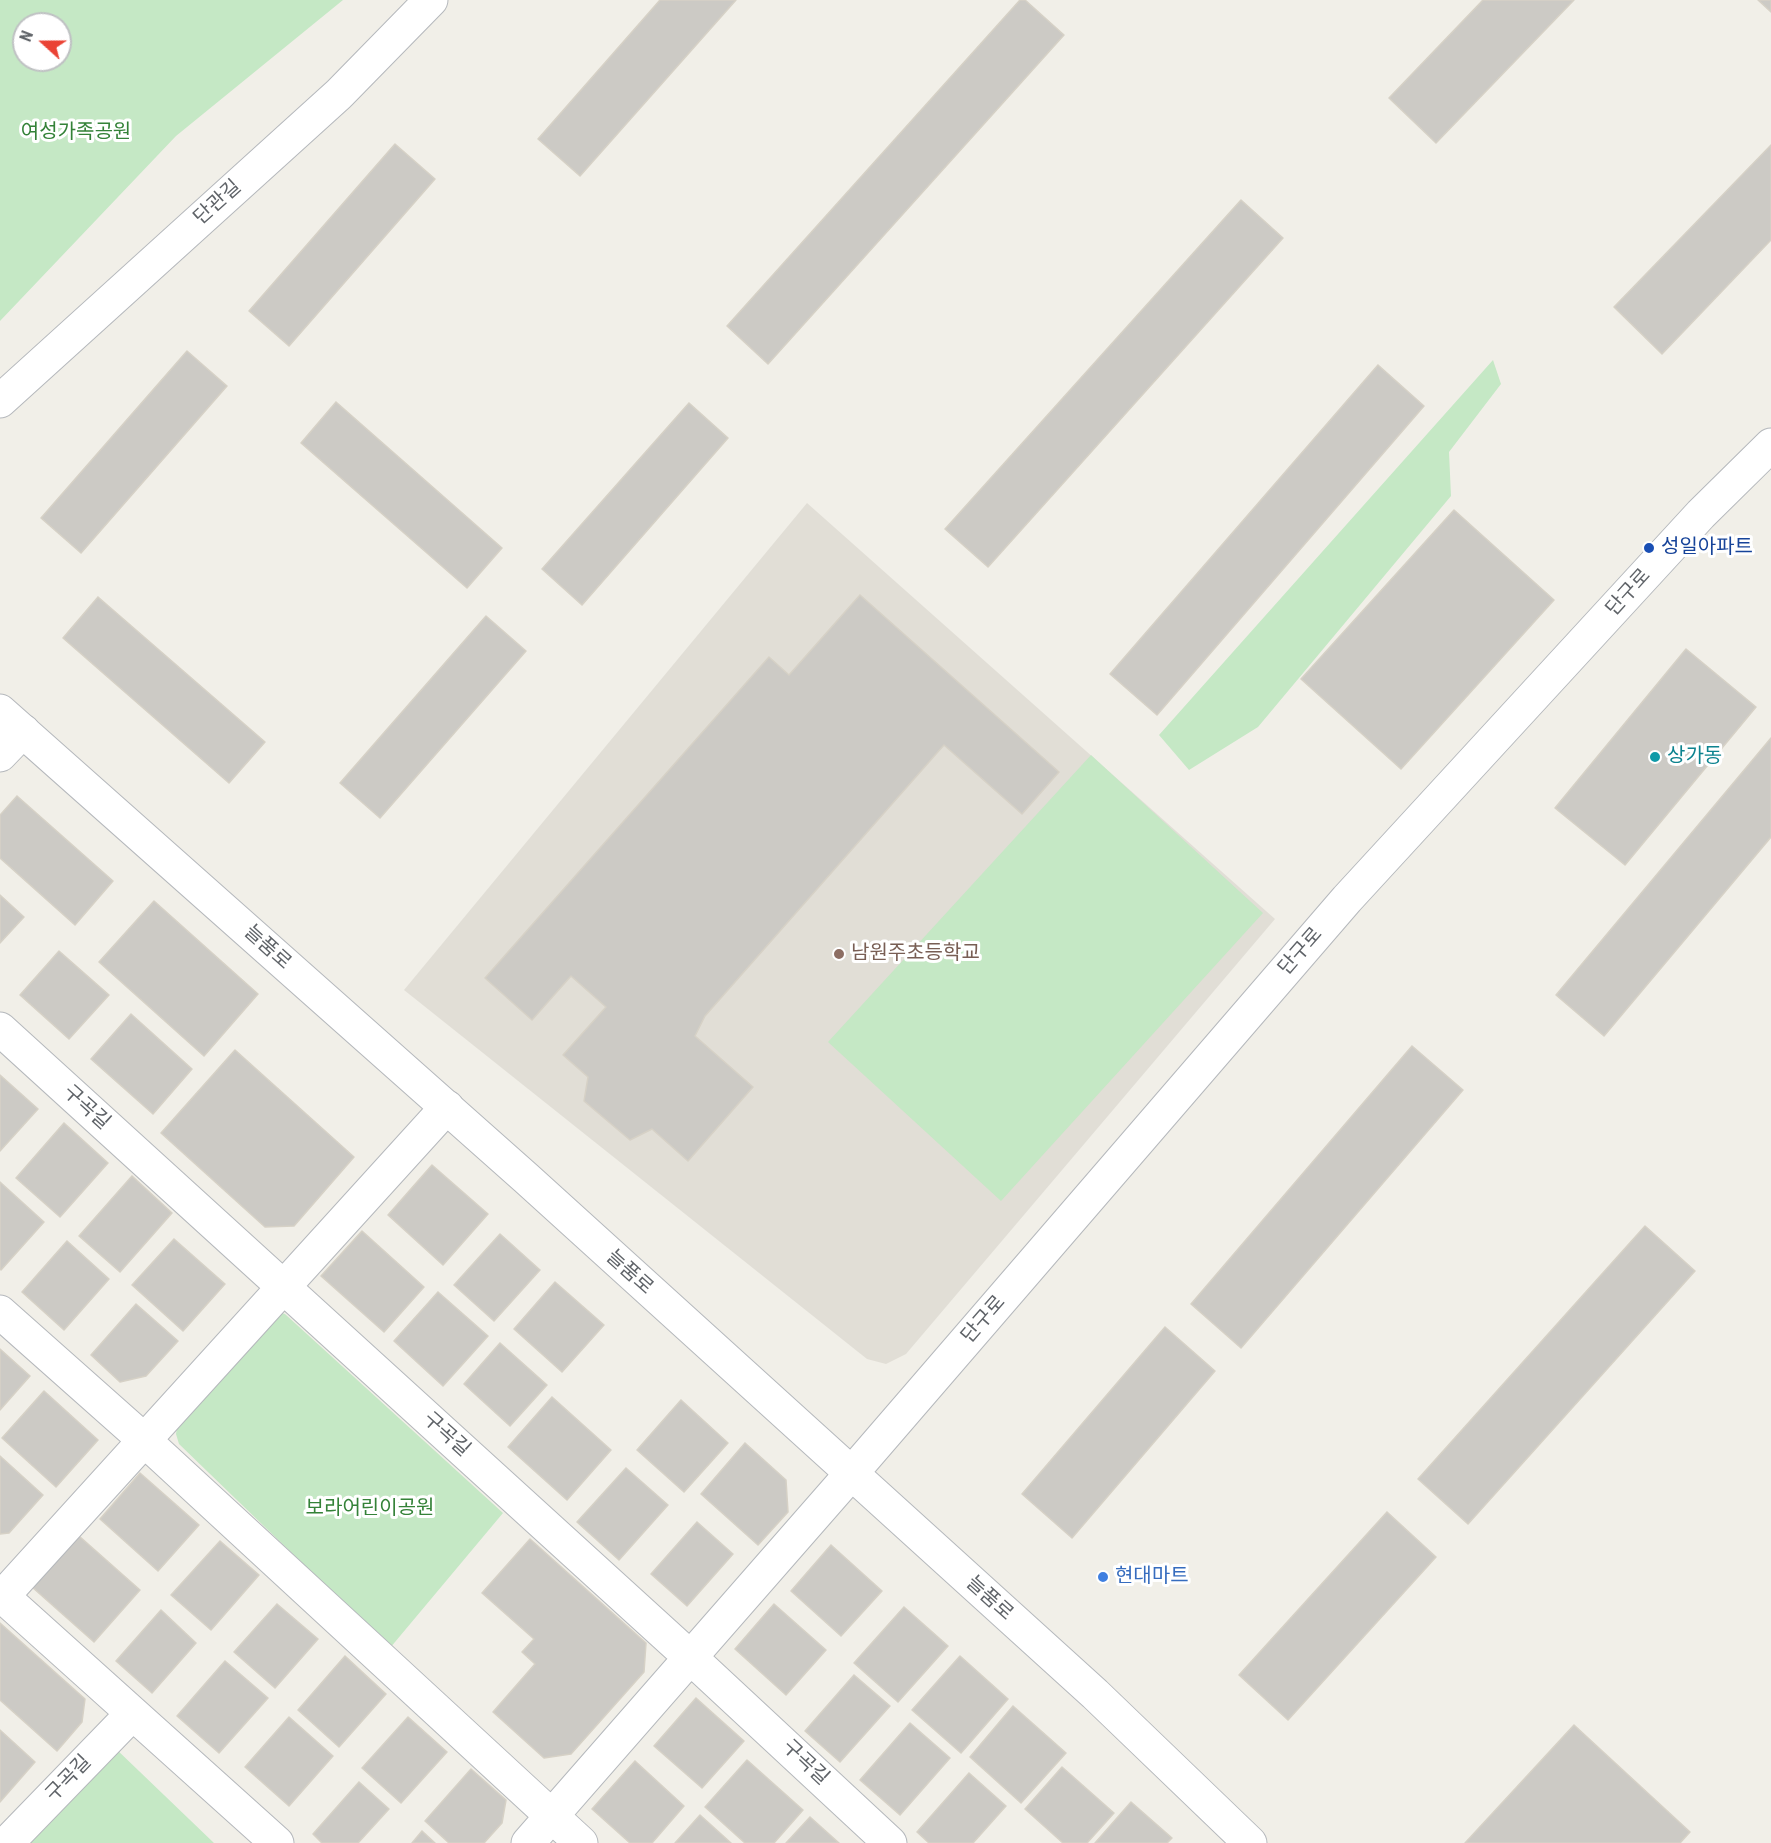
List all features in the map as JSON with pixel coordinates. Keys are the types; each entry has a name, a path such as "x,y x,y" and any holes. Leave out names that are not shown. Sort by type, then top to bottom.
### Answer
{"street":[{"name":"단관길","path":"0,401 339,94 431,0"},
{"name":"단구로","path":"528,1843 850,1475 1347,899 1701,514 1771,445"},
{"name":"늘품로","path":"12,721 447,1107 850,1475 1095,1694 1245,1842"},
{"path":"0,755 12,721"},
{"name":"구곡길","path":"0,1029 691,1658 890,1843"},
{"path":"277,1843 1,1595 447,1107"},
{"path":"0,1312 143,1439 581,1843"},
{"name":"구곡길","path":"7,1843 132,1714"}],"shaded area":[{"name":"남원주초등학교","path":"807,503 1275,919 906,1354 886,1364 867,1359 404,990"}],"green space":[{"name":"여성가족공원","path":"0,0 343,0 176,136 0,321"},
{"path":"1493,360 1501,384 1449,452 1451,496 1258,727 1189,770 1159,735"},
{"path":"1091,755 1263,913 1001,1201 828,1042"},
{"name":"보라어린이공원","path":"278,1312 285,1314 503,1513 390,1648 179,1444 176,1434 178,1421"},
{"path":"114,1747 214,1843 27,1843"}],"building":[{"path":"660,0 736,0 580,176 538,139"},
{"path":"1020,0 1025,0 1064,35 768,364 727,326"},
{"path":"1483,0 1574,0 1436,143 1389,98"},
{"path":"1758,0 1771,0 1771,12"},
{"path":"395,144 435,179 289,346 249,311"},
{"path":"1771,145 1771,240 1662,354 1614,307"},
{"path":"1241,200 1283,238 988,567 945,529"},
{"path":"187,351 227,386 81,553 41,518"},
{"path":"1378,365 1424,406 1157,715 1110,674"},
{"path":"336,402 502,548 467,588 301,443"},
{"path":"689,403 728,438 582,605 542,569"},
{"path":"1454,510 1554,600 1401,769 1301,679"},
{"path":"860,595 1059,772 1022,814 944,745 705,1016 695,1036 753,1087 688,1161 652,1129 630,1140 584,1101 588,1077 563,1055 606,1007 571,976 532,1020 485,978 769,657 789,675"},
{"path":"98,597 265,742 229,783 63,638"},
{"path":"486,616 526,651 380,818 340,783"},
{"name":"상가동","path":"1686,649 1756,707 1625,865 1555,808"},
{"path":"1771,738 1771,837 1604,1036 1556,995"},
{"path":"17,796 113,881 75,925 0,858 0,815"},
{"path":"0,895 24,917 0,943"},
{"path":"154,901 258,994 204,1056 99,962"},
{"path":"59,951 109,995 69,1039 20,995"},
{"path":"131,1014 192,1069 153,1114 91,1059"},
{"path":"1412,1046 1463,1090 1241,1348 1191,1304"},
{"path":"235,1050 354,1157 294,1226 265,1227 161,1133"},
{"path":"0,1075 38,1109 0,1151"},
{"path":"64,1123 108,1163 60,1217 16,1178"},
{"path":"432,1165 488,1214 443,1265 388,1215"},
{"path":"132,1176 172,1213 120,1272 79,1236"},
{"path":"0,1182 44,1222 1,1270 0,1269"},
{"path":"1645,1226 1695,1271 1468,1524 1418,1479"},
{"path":"362,1231 424,1287 384,1332 321,1276"},
{"path":"500,1234 540,1270 494,1321 454,1285"},
{"path":"174,1239 225,1284 183,1331 132,1285"},
{"path":"67,1241 109,1279 64,1330 22,1292"},
{"path":"555,1282 604,1325 562,1372 514,1329"},
{"path":"438,1292 488,1336 443,1386 394,1341"},
{"path":"136,1304 178,1341 146,1376 120,1382 91,1355"},
{"path":"1165,1327 1215,1371 1072,1538 1022,1494"},
{"path":"500,1343 547,1385 510,1426 464,1384"},
{"path":"0,1349 30,1376 0,1410"},
{"path":"44,1391 98,1440 56,1487 2,1438"},
{"path":"552,1397 611,1450 567,1500 508,1447"},
{"path":"681,1400 728,1443 684,1492 637,1450"},
{"path":"745,1443 786,1480 788,1512 758,1545 701,1494"},
{"path":"0,1456 43,1495 9,1533 0,1534"},
{"path":"626,1468 668,1505 619,1560 577,1522"},
{"path":"140,1473 199,1525 158,1571 100,1519"},
{"path":"1387,1512 1436,1557 1288,1720 1239,1675"},
{"path":"697,1522 733,1554 687,1606 651,1574"},
{"path":"79,1536 140,1590 94,1642 32,1587"},
{"path":"530,1539 646,1643 644,1672 571,1754 544,1758 493,1712 535,1664 522,1652 534,1639 482,1593"},
{"path":"220,1541 259,1575 211,1630 171,1595"},
{"path":"831,1545 882,1591 841,1636 791,1591"},
{"path":"277,1604 318,1639 275,1688 234,1652"},
{"path":"774,1604 826,1650 786,1695 735,1649"},
{"path":"904,1607 948,1646 898,1702 854,1663"},
{"path":"161,1610 196,1643 152,1693 116,1661"},
{"path":"0,1623 85,1699 82,1722 57,1751 0,1700"},
{"path":"345,1656 386,1694 339,1747 298,1710"},
{"path":"960,1656 1008,1699 961,1753 912,1710"},
{"path":"225,1661 268,1698 219,1753 177,1716"},
{"path":"854,1675 890,1706 840,1762 805,1731"},
{"path":"696,1698 744,1741 702,1788 654,1746"},
{"path":"1013,1706 1066,1753 1021,1803 970,1757"},
{"path":"289,1717 333,1756 289,1806 245,1767"},
{"path":"408,1717 447,1752 401,1803 362,1768"},
{"path":"910,1723 950,1758 900,1815 860,1780"},
{"path":"1574,1725 1690,1832 1680,1843 1465,1843"},
{"path":"0,1730 35,1762 0,1802"},
{"path":"747,1760 803,1810 774,1843 745,1843 705,1807"},
{"path":"635,1761 684,1806 652,1843 630,1843 592,1809"},
{"path":"1062,1767 1114,1813 1087,1843 1063,1843 1025,1809"},
{"path":"471,1769 506,1800 502,1823 484,1843 449,1843 425,1821"},
{"path":"969,1773 1006,1806 973,1843 929,1843 917,1832"},
{"path":"359,1782 389,1809 358,1843 322,1843 313,1834"},
{"path":"1131,1802 1172,1838 1167,1843 1095,1843"},
{"path":"700,1815 731,1843 675,1843"},
{"path":"810,1817 839,1843 786,1843"},
{"path":"422,1831 435,1843 412,1843"}],"place":[{"name":"성일아파트","path":"1649,548"},
{"name":"상가동","path":"1655,757"},
{"name":"남원주초등학교","path":"839,954"},
{"name":"현대마트","path":"1103,1577"}]}
